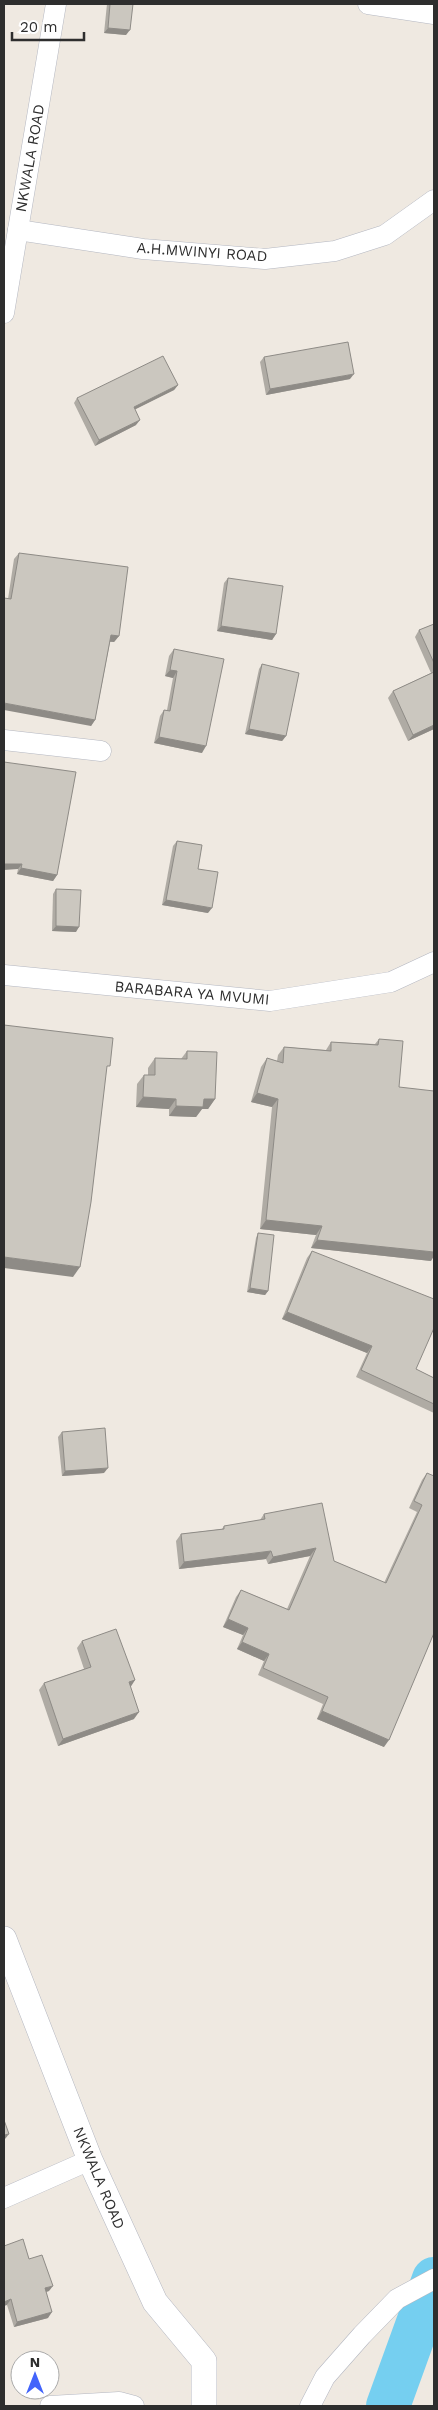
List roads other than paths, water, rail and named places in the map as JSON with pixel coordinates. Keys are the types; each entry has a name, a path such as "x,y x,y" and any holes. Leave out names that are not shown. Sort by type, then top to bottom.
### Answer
{"street":[{"name":"NKWALA ROAD","path":"4,313 56,4"},
{"path":"368,4 434,14"},
{"name":"A.H.MWINYI ROAD","path":"18,230 143,249 265,259 336,251 385,235 434,200"},
{"path":"4,740 101,751"},
{"name":"BARABARA YA MVUMI","path":"4,975 270,1001 391,982 434,962"},
{"name":"NKWALA ROAD","path":"4,1939 90,2160 155,2302 204,2361 204,2406"},
{"path":"4,2198 90,2160"},
{"path":"310,2406 325,2377 397,2299 434,2279"},
{"path":"50,2406 119,2402 134,2406"}],"waterway":[{"path":"388,2406 434,2279"}]}
